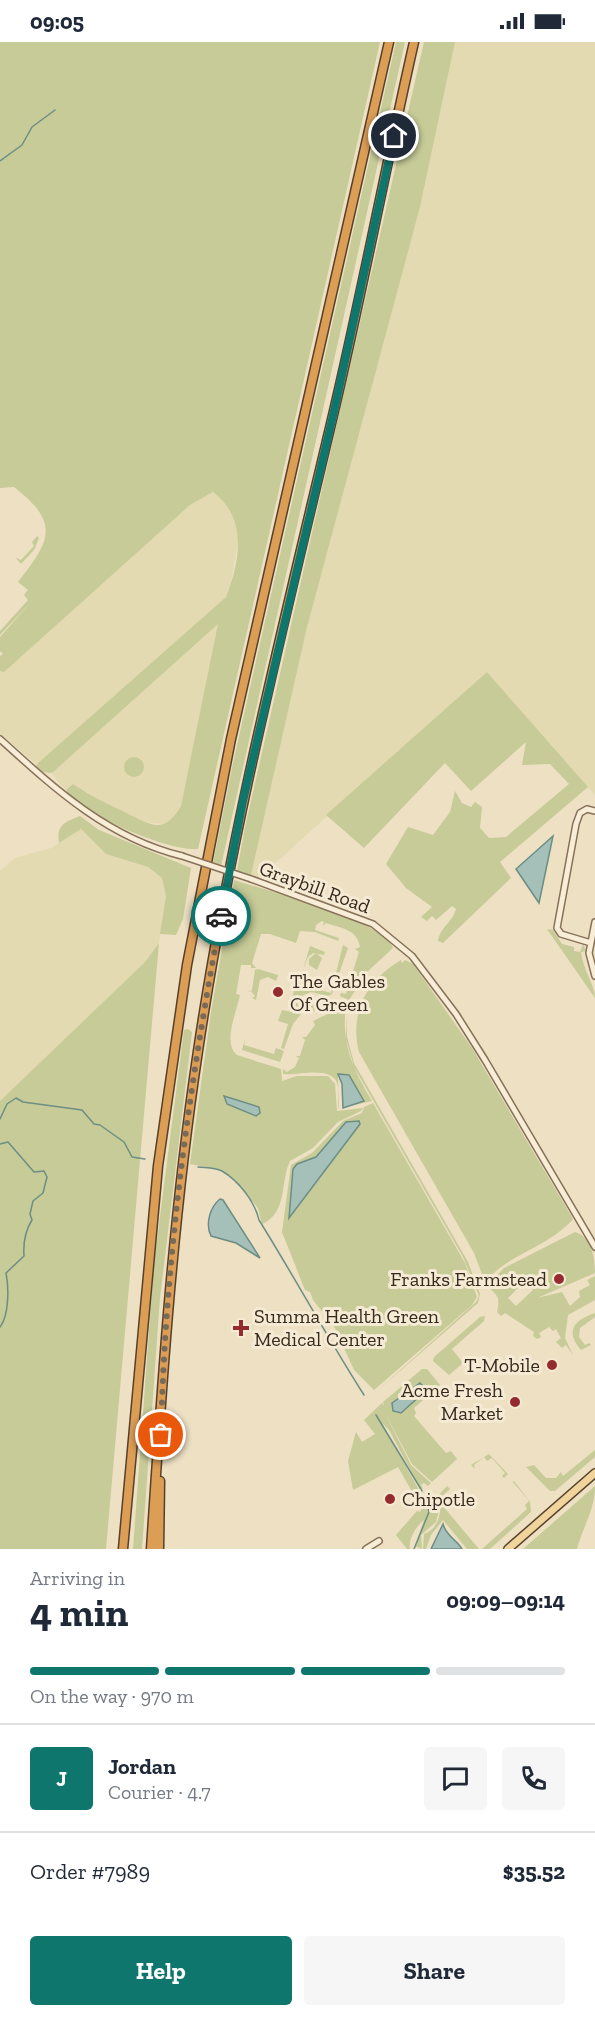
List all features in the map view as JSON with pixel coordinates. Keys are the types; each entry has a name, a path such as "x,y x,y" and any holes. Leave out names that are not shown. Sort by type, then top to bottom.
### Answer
{"highway":[{"path":"123,1549 158,1166 187,965 231,739 388,42"},
{"path":"151,1549 163,1367 185,1141 227,882 275,658 361,294 414,42"},
{"path":"159,1549 163,1367"}],"main road":[{"path":"508,1549 595,1473"}],"street":[{"name":"Graybill Road","path":"0,739 84,812 140,842 251,879 373,924 387,933 412,956 456,1014 595,1247"},
{"path":"591,943 561,934 557,928 576,824 580,813 587,809 595,811"},
{"path":"595,922 590,958 595,976"},
{"path":"366,1549 379,1541"}],"shaded area":[{"path":"455,42 595,42 595,795 487,672 260,877 251,875 321,564 420,207"},
{"path":"213,492 223,499 237,523 239,536 226,597 37,764 0,733 0,671 4,671 190,505"},
{"path":"219,623 181,806 174,818 164,824 139,822 73,784 66,790 52,773"},
{"path":"81,829 106,854 148,867 162,878 166,896 159,943 145,962 0,1101 0,871 15,858 51,848"}],"green space":[{"path":"0,42 380,42 198,849 167,844 126,830 88,810 74,800 66,790 73,784 106,803 152,824 160,825 174,816 181,806 218,624 52,773 41,772 36,767 226,597 235,569 238,541 232,514 213,492 190,505 4,672 0,671 0,656 3,654 0,651 0,637 31,602 0,635 0,631 28,600 24,595 28,590 18,582 37,555 46,533 45,523 29,500 14,487 0,488"},
{"path":"396,42 405,42 221,866 213,863 233,763"},
{"path":"424,42 455,42 420,207 307,627 251,875 237,871 245,827"},
{"path":"37,536 39,538 34,550 21,564 16,558 21,560 34,546 32,542"},
{"path":"487,672 588,787 500,862 511,878 443,943 438,941 439,936 456,909 452,906 436,920 432,916 427,921 421,917 432,907 406,888 386,864 408,827 433,835 450,812 455,791 462,803 471,807 475,802 482,807 480,828 489,838 506,837 569,784 550,764 522,765 526,742 471,791 445,763 364,848 326,815"},
{"path":"134,757 141,760 144,767 141,774 134,777 127,774 124,767 127,760"},
{"path":"80,816 99,830 191,868 183,919 176,935 160,934 166,896 162,878 148,867 106,854 81,829 59,843 60,828"},
{"path":"234,880 347,917 385,937 393,948 367,972 349,1000 340,996 341,993 346,994 359,952 355,949 360,947 358,941 356,936 348,930 326,923 323,926 322,921 316,925 315,930 339,938 338,941 315,932 300,931 296,943 270,934 261,934 252,963 256,968 251,968 251,965 241,965 236,994 240,995 231,1035 233,1050 237,1055 281,1069 282,1081 297,1076 328,1076 335,1084 337,1111 363,1108 338,1122 313,1148 290,1161 280,1205 270,1219 262,1224 258,1208 235,1180 222,1170 190,1164 211,1012"},
{"path":"547,929 553,930 562,944 574,947 574,951 580,952 583,944 586,951 581,952 582,959 595,998"},
{"path":"159,943 106,1549 0,1549 0,1101 145,962"},
{"path":"343,945 348,948 332,994 328,996 311,992 299,997 293,996 295,983 331,993"},
{"path":"310,946 325,952 324,955 313,953 308,957 303,970"},
{"path":"316,953 322,958 317,970 309,965 309,959"},
{"path":"401,960 402,963 405,960 413,964 472,1048 573,1219 552,1237 505,1264 485,1282 474,1253 359,1052 357,1024 364,999 379,977"},
{"path":"255,970 278,975 276,981 268,977 260,980 256,1000 252,998 255,996 251,991 247,992 252,990"},
{"path":"312,999 324,1003 326,1007 309,1012 307,1006"},
{"path":"297,1002 301,1014 293,1024 284,1049 281,1048 288,1024 278,1021 282,1010 292,1012"},
{"path":"332,1012 345,1014 346,1038 351,1060 372,1101 350,1106 364,1101 338,1074 339,1110 338,1086 330,1075 315,1072 283,1074 283,1069 287,1072 295,1067 299,1058 295,1056 300,1056 305,1040 302,1037 306,1037 315,1025 313,1021"},
{"path":"346,1016 347,1037 354,1063 468,1262 480,1294 478,1303 376,1392 476,1302 479,1296 463,1257 354,1067 346,1039"},
{"path":"188,1029 192,1032 160,1298 142,1549 133,1549 154,1263 184,1030"},
{"path":"245,1038 244,1045 274,1054 276,1048 284,1051 280,1062 242,1050"},
{"path":"373,1103 465,1263 477,1297 472,1305 374,1390 354,1370 335,1328 313,1300 310,1292 305,1290 282,1232 291,1165 312,1153 343,1121 362,1113 364,1107"},
{"path":"575,1232 589,1243 595,1273 537,1298 562,1292 570,1306 580,1297 579,1291 590,1285 587,1280 595,1276 595,1300 568,1315 565,1338 573,1355 566,1345 562,1348 556,1342 561,1338 556,1329 553,1331 549,1327 539,1333 541,1337 537,1339 533,1336 534,1332 505,1313 501,1316 497,1312 502,1302 497,1311 498,1299 487,1285 504,1268","holes":["520,1276 533,1290 516,1306 508,1298 518,1288 513,1283"]},
{"path":"595,1313 595,1317 580,1328 579,1337 585,1345 589,1343 591,1345 581,1350 573,1337 574,1327 582,1319"},
{"path":"485,1316 484,1321 452,1349 463,1363 449,1375 433,1361 434,1357 480,1317"},
{"path":"422,1369 427,1369 440,1385 414,1408 416,1413 414,1416 446,1453 451,1451 457,1459 432,1482 412,1464 384,1411 411,1465 431,1483 428,1486 424,1483 421,1485 423,1489 420,1488 389,1430 382,1423 420,1492 411,1501 414,1495 398,1467 353,1490 348,1461 356,1432 362,1442 375,1434 364,1420 382,1403 384,1406 383,1402"},
{"path":"595,1450 595,1457 555,1491 550,1491 526,1467 534,1465 546,1478 556,1478 561,1472 563,1476"},
{"path":"489,1454 508,1474 504,1478 502,1476 505,1473 492,1458 487,1461 484,1457"},
{"path":"514,1481 530,1502 531,1512 490,1549 482,1549 527,1509 525,1505 529,1501 513,1482 509,1485"},
{"path":"447,1486 450,1489 442,1496 442,1505 479,1549 467,1549 443,1520 431,1535 426,1549 423,1549 424,1534 436,1524 440,1507 437,1497"},
{"path":"595,1486 591,1510 577,1549 523,1549"},
{"path":"436,1502 440,1507 436,1522 421,1535 422,1549 415,1546 424,1520 410,1541 410,1549 407,1549 396,1535 417,1511 420,1512 424,1505 428,1510"}],"water":[{"path":"553,836 539,903 516,869"},
{"path":"338,1074 349,1075 364,1101 343,1108 342,1084"},
{"path":"224,1096 259,1107 260,1113 256,1116 227,1104"},
{"path":"359,1121 360,1124 289,1218 293,1169 297,1164 316,1157 346,1122"},
{"path":"220,1199 223,1200 260,1258 236,1243 211,1236 208,1226 210,1216"},
{"path":"420,1383 424,1387 421,1395 401,1413 393,1411 392,1403"},
{"path":"443,1524 447,1532 462,1549 431,1549"}],"waterway":[{"path":"0,161 22,145 32,127 55,110"},
{"path":"0,1119 7,1104 16,1098 23,1102 82,1110 94,1124 100,1125 124,1142 132,1157 145,1159"},
{"path":"0,1144 8,1142 34,1172 44,1171 47,1177 43,1193 33,1201 30,1214 32,1220 24,1241 24,1256 6,1273 8,1301 0,1327"},
{"path":"198,1167 222,1171 245,1192 259,1220 364,1395"},
{"path":"376,1415 422,1491"},
{"path":"414,1549 429,1512 427,1503"}],"way so far":[{"path":"161,1435 163,1367 185,1141 221,916"}],"place":[{"name":"The Gables Of Green","path":"278,992"},
{"name":"Franks Farmstead","path":"559,1279"},
{"name":"Summa Health Green Medical Center","path":"241,1328"},
{"name":"T-Mobile","path":"552,1365"},
{"name":"Acme Fresh Market","path":"515,1402"},
{"name":"Chipotle","path":"390,1499"}],"route":[{"path":"221,916 243,801 335,407 394,136"}]}
